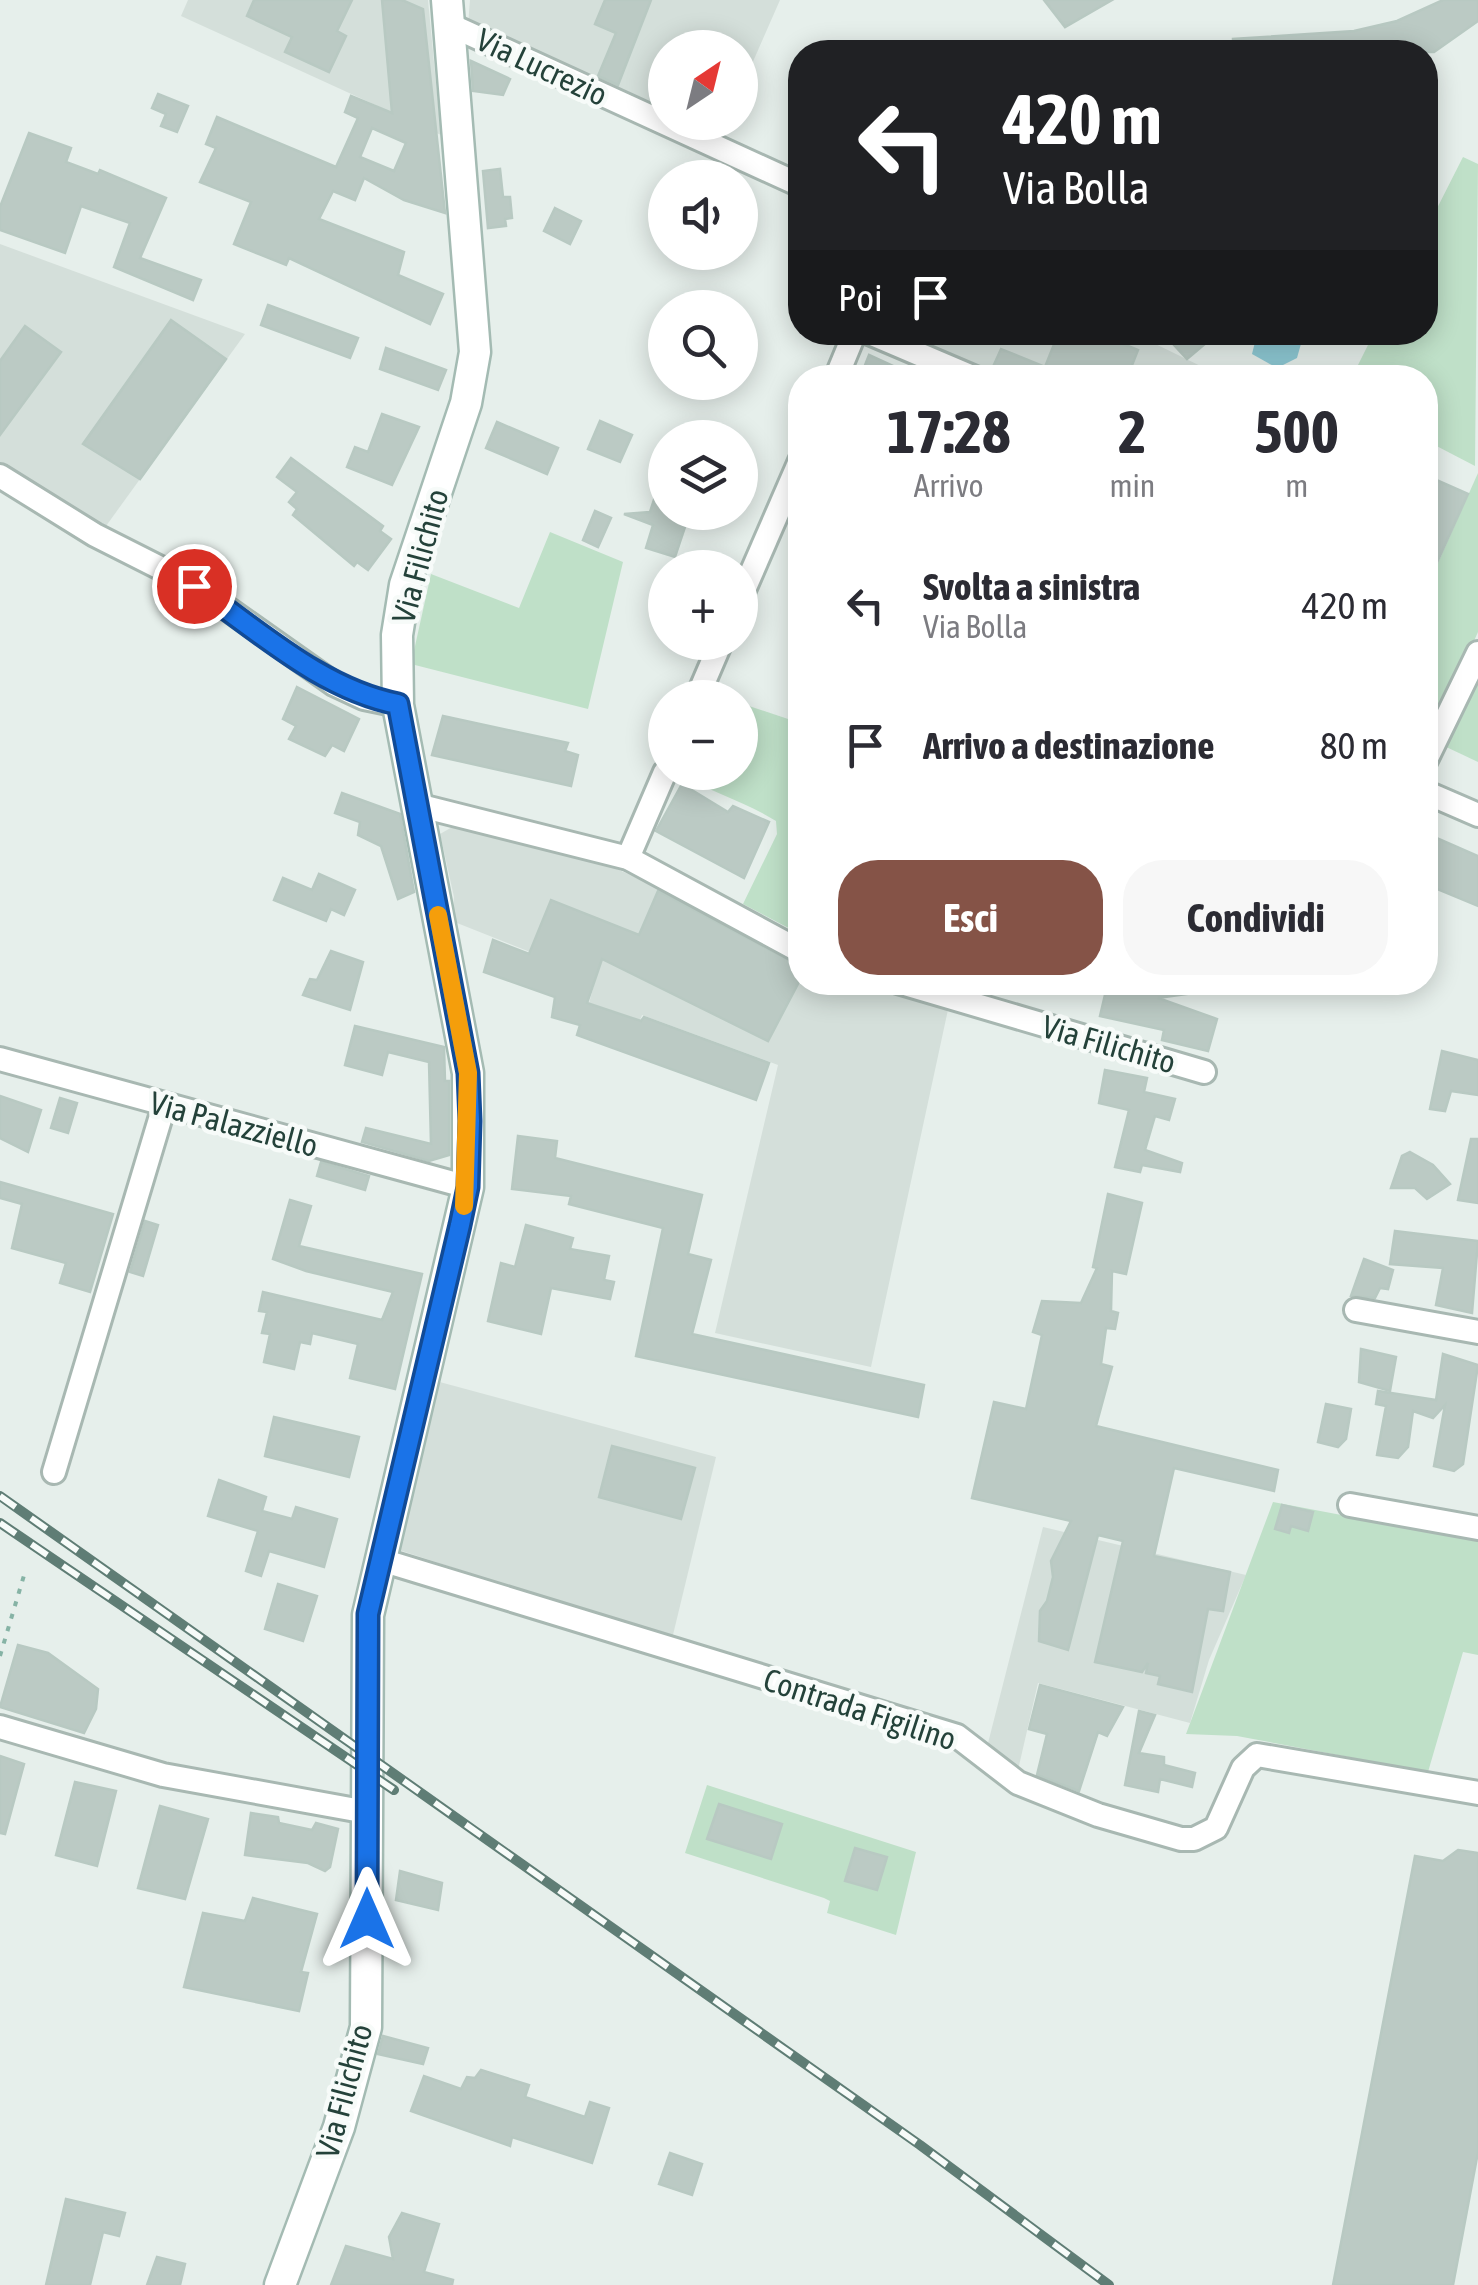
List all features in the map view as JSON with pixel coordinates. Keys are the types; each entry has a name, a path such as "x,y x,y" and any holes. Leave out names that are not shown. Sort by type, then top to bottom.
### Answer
{"street":[{"name":"Via Lucrezio","path":"447,12 788,178"},
{"name":"Via Filichito","path":"280,2285 339,2127 366,2026 365,1661 378,1559 468,1187 468,1073 398,704 397,635 405,585 466,402 475,352 447,12"},
{"path":"899,345 945,365"},
{"path":"0,476 95,535 194,586 334,684 364,698 398,704"},
{"path":"758,558 788,489"},
{"path":"778,513 788,517"},
{"path":"1438,736 1478,654"},
{"path":"628,858 657,790"},
{"path":"1438,798 1478,815"},
{"path":"417,805 628,858 788,944"},
{"name":"Via Filichito","path":"942,995 1204,1072"},
{"name":"Via Palazziello","path":"0,1058 468,1187"},
{"path":"54,1472 164,1106"},
{"path":"1356,1310 1478,1332"},
{"path":"1350,1506 1478,1528"},
{"name":"Contrada Figilino","path":"378,1559 958,1736 1018,1783 1098,1815 1182,1840 1207,1836 1216,1828 1242,1768 1256,1755 1478,1793"},
{"path":"0,1727 163,1775 368,1812"}],"path":[{"path":"0,1656 25,1572"}],"shaded area":[{"path":"188,0 428,0 441,135 181,16"},
{"path":"470,0 780,0 758,50 758,30 648,30 648,104 468,25"},
{"path":"0,244 245,334 106,526 0,463"},
{"path":"920,345 1158,345 1198,365 969,365"},
{"path":"454,826 593,859 626,873 788,951 788,995 915,995 949,1005 871,1367 715,1333 778,1065 642,1015 640,1020 589,1003 596,978 452,921 454,897 440,834"},
{"path":"436,1381 716,1457 672,1639 396,1549"},
{"path":"1043,1527 1246,1575 1209,1660 1190,1723 1038,1683 1018,1770 986,1751"}],"green space":[{"path":"1463,157 1478,164 1475,466 1438,447 1438,365 1358,365 1368,345 1438,345 1438,206"},
{"path":"1478,473 1478,632 1438,721 1438,563"},
{"path":"550,532 623,562 588,709 411,664 431,574 519,608"},
{"path":"1478,680 1478,762 1442,745"},
{"path":"758,709 788,719 788,928 743,904 777,834 776,821 711,790 758,790"},
{"path":"1273,1502 1478,1541 1478,1655 1463,1652 1428,1772 1237,1736 1186,1734"},
{"path":"707,1785 916,1852 896,1935 827,1913 830,1901 824,1898 685,1853"}],"water":[{"path":"1254,345 1301,345 1297,358 1283,365 1272,365 1252,354"}],"building":[{"path":"254,0 352,0 337,31 346,36 329,72 285,52 292,37 247,16"},
{"path":"382,0 402,0 423,9 445,213 404,200 364,178 355,200 333,191 319,219 404,252 398,275 443,294 430,324 289,258 286,265 234,244 251,202 200,182 216,148 206,144 217,117 336,167 358,118 345,112 351,96 392,113","holes":["372,128 406,143 394,171 360,157"]},
{"path":"605,0 651,0 618,85 598,76 616,33 595,24"},
{"path":"1044,0 1112,0 1065,27"},
{"path":"1443,0 1478,0 1478,21 1438,49 1438,40 1233,40 1354,31 1397,21"},
{"path":"471,61 510,79 503,95 473,91"},
{"path":"158,94 188,106 177,132 161,126 166,114 152,108"},
{"path":"29,133 71,148 66,162 98,174 100,170 166,198 140,258 201,280 193,300 114,267 130,223 81,206 65,253 0,230 0,207"},
{"path":"500,169 503,197 510,197 512,218 505,219 506,226 488,228 483,171"},
{"path":"555,208 581,221 570,244 544,231"},
{"path":"268,305 358,338 350,358 261,325"},
{"path":"171,320 226,359 140,479 83,444"},
{"path":"25,326 61,352 0,435 0,361"},
{"path":"1054,345 1126,345 1138,350 1132,365 1046,365"},
{"path":"1174,345 1204,345 1187,359"},
{"path":"386,348 446,370 438,390 380,369"},
{"path":"1001,349 1040,365 994,365"},
{"path":"869,355 891,365 865,365"},
{"path":"382,414 419,427 392,485 347,467 355,447 368,452"},
{"path":"600,421 632,435 620,462 588,449"},
{"path":"497,422 558,448 547,474 486,448"},
{"path":"291,458 383,526 380,531 391,539 368,570 357,562 354,566 293,515 297,509 289,502 297,492 277,477"},
{"path":"1438,481 1468,494 1438,560"},
{"path":"595,511 611,518 598,547 583,540"},
{"path":"648,512 648,523 624,514"},
{"path":"651,530 684,530 677,550 646,548"},
{"path":"297,687 359,719 344,751 332,745 325,756 289,739 296,726 283,719"},
{"path":"443,716 568,743 565,751 578,755 571,786 432,755"},
{"path":"679,790 692,790 728,812 733,806 769,822 744,878 656,831"},
{"path":"342,793 400,814 414,892 398,899 381,846 358,835 360,822 335,813"},
{"path":"1438,839 1478,856 1478,906 1438,889"},
{"path":"319,874 355,890 344,915 331,909 326,921 274,900 283,878 312,890"},
{"path":"658,891 788,960 788,995 792,995 768,1041 602,959 587,1003 641,1021 644,1017 769,1063 756,1100 577,1035 580,1025 552,1017 555,997 484,972 493,940 529,954 551,900 639,935"},
{"path":"331,951 363,962 350,1010 303,995 310,979 317,980"},
{"path":"1105,995 1180,995 1158,998 1217,1019 1208,1051 1162,1040 1164,1030 1100,1016"},
{"path":"355,1026 444,1047 445,1081 449,1081 449,1155 429,1161 362,1142 366,1128 431,1144 429,1062 388,1052 382,1075 345,1065"},
{"path":"1442,1051 1478,1060 1478,1095 1451,1091 1445,1111 1430,1109"},
{"path":"1105,1070 1147,1078 1144,1092 1175,1099 1169,1120 1155,1116 1145,1150 1182,1163 1180,1172 1142,1165 1140,1172 1115,1167 1129,1110 1099,1103"},
{"path":"0,1096 41,1110 28,1152 0,1138"},
{"path":"60,1098 77,1103 68,1133 51,1128"},
{"path":"518,1136 557,1141 555,1158 702,1195 688,1254 711,1260 692,1334 924,1385 918,1417 636,1356 663,1228 569,1204 571,1196 512,1189"},
{"path":"1471,1139 1478,1139 1478,1203 1458,1200"},
{"path":"1410,1152 1433,1165 1450,1184 1427,1199 1415,1188 1391,1188 1402,1156"},
{"path":"321,1162 369,1176 365,1190 317,1176"},
{"path":"0,1182 113,1214 90,1292 60,1283 66,1263 12,1248 22,1204 0,1198"},
{"path":"1108,1194 1142,1203 1126,1274 1112,1271 1111,1311 1118,1313 1115,1329 1106,1328 1101,1364 1112,1367 1096,1426 1278,1470 1274,1491 1174,1468 1154,1556 1230,1572 1223,1611 1208,1609 1192,1692 1158,1684 1160,1676 1146,1673 1148,1663 1142,1672 1095,1662 1123,1541 1098,1535 1068,1650 1039,1641 1040,1611 1053,1577 1051,1561 1071,1521 972,1498 994,1402 1026,1409 1042,1335 1033,1332 1042,1301 1081,1303 1097,1268 1093,1267"},
{"path":"290,1200 311,1206 299,1246 422,1274 395,1389 350,1378 358,1344 312,1333 310,1344 300,1342 294,1369 264,1362 270,1334 262,1333 267,1312 259,1311 263,1292 382,1320 393,1292 273,1259"},
{"path":"145,1221 158,1225 143,1276 130,1272"},
{"path":"526,1225 573,1238 570,1249 609,1256 604,1280 614,1282 610,1299 551,1288 541,1334 488,1321 501,1263 515,1267"},
{"path":"1395,1231 1478,1241 1472,1313 1436,1305 1443,1268 1390,1264"},
{"path":"1364,1259 1393,1270 1388,1289 1380,1288 1375,1298 1351,1296"},
{"path":"1361,1349 1396,1357 1390,1391 1359,1382"},
{"path":"1443,1354 1478,1365 1463,1464 1454,1471 1434,1466 1445,1405 1433,1418 1413,1411 1408,1447 1398,1458 1377,1455 1386,1406 1376,1404 1378,1391 1436,1400"},
{"path":"1326,1404 1351,1409 1346,1439 1338,1447 1318,1442"},
{"path":"274,1417 359,1437 349,1477 265,1456"},
{"path":"612,1446 695,1468 681,1519 599,1497"},
{"path":"219,1480 266,1497 262,1511 292,1519 296,1507 337,1519 324,1567 269,1551 261,1576 246,1571 258,1531 208,1516"},
{"path":"1282,1505 1313,1512 1308,1531 1291,1526 1289,1533 1275,1529"},
{"path":"278,1584 317,1596 303,1641 265,1629"},
{"path":"18,1645 48,1653 98,1689 96,1709 84,1733 0,1707"},
{"path":"1040,1685 1123,1707 1107,1736 1098,1732 1079,1791 1037,1775 1047,1734 1029,1729"},
{"path":"1139,1711 1155,1715 1139,1753 1164,1757 1164,1765 1195,1773 1192,1787 1160,1779 1158,1792 1125,1785"},
{"path":"0,1756 24,1764 5,1834 0,1833"},
{"path":"75,1782 116,1791 97,1866 56,1855"},
{"path":"719,1804 782,1824 771,1859 707,1839"},
{"path":"160,1806 208,1819 185,1899 138,1888"},
{"path":"251,1813 278,1817 279,1823 312,1830 316,1823 338,1829 330,1867 325,1871 308,1863 245,1855"},
{"path":"855,1848 887,1857 877,1890 845,1881"},
{"path":"1458,1850 1478,1853 1478,2152 1453,2285 1333,2285 1415,1856 1443,1861"},
{"path":"400,1871 442,1883 438,1910 396,1900"},
{"path":"253,1898 317,1914 301,1972 308,1973 299,2011 184,1987 203,1913 245,1921"},
{"path":"383,2036 428,2048 423,2064 378,2054"},
{"path":"481,2070 529,2085 525,2097 585,2117 590,2102 609,2108 592,2163 512,2137 510,2146 411,2111 424,2076 461,2089 467,2077 475,2078"},
{"path":"670,2153 702,2164 692,2195 659,2184"},
{"path":"66,2199 125,2213 119,2236 103,2232 90,2285 46,2285"},
{"path":"402,2213 439,2224 424,2272 453,2280 452,2285 331,2285 346,2246 393,2259 389,2237"},
{"path":"157,2257 185,2264 180,2285 147,2285"}],"railway":[{"path":"0,1496 920,2145 1109,2285"},
{"path":"0,1523 394,1790"}],"slow traffic":[{"path":"438,915 468,1073 470,1121 464,1206"}],"route":[{"path":"194,586 334,684 364,698 398,704 468,1073 468,1187 368,1614 367,1919"}]}
